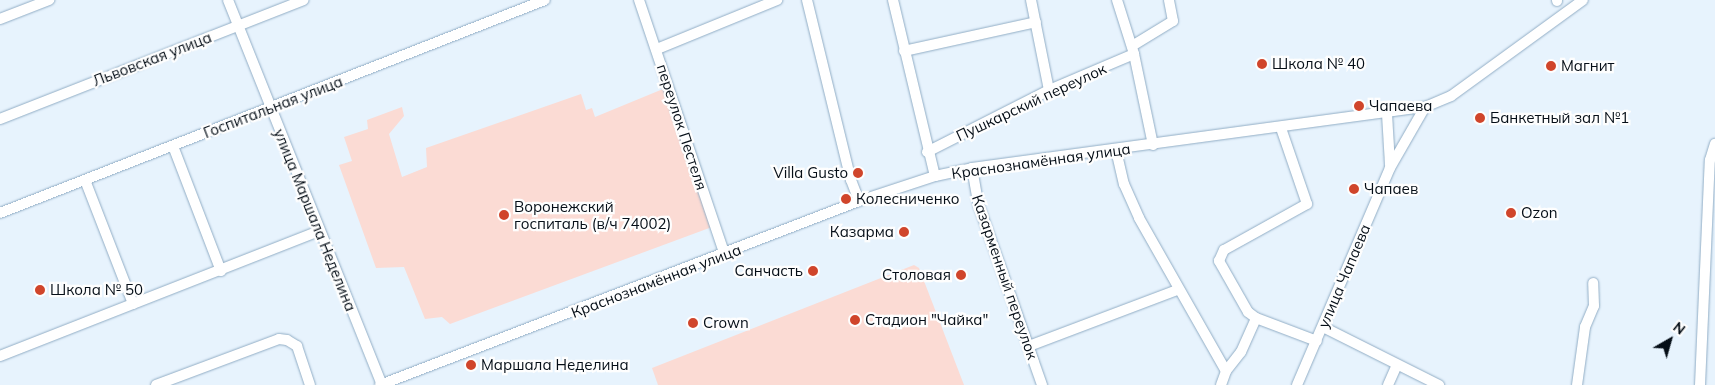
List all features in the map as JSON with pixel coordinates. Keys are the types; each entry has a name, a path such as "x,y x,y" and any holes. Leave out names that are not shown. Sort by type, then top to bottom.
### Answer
{"street":[{"path":"0,19 49,0"},
{"name":"улица Маршала Неделина","path":"228,0 318,231 381,385"},
{"name":"Львовская улица","path":"0,119 304,0"},
{"name":"Госпитальная улица","path":"0,213 545,0"},
{"name":"переулок Пестеля","path":"639,0 725,255"},
{"path":"657,49 777,0"},
{"path":"807,0 851,180 859,201"},
{"path":"893,0 934,176"},
{"path":"1031,0 1049,90"},
{"path":"1117,0 1133,50 1153,145"},
{"name":"Пушкарский переулок","path":"928,152 1049,90 1133,50 1173,21 1169,0"},
{"name":"Краснознамённая улица","path":"381,385 725,255 859,201 934,176 972,168 1386,114 1425,107 1450,96 1583,0"},
{"path":"904,51 1036,22"},
{"name":"улица Чапаева","path":"1297,385 1390,168 1425,107"},
{"name":"улица Чапаева","path":"1386,114 1390,168"},
{"path":"1281,128 1307,204 1224,250 1219,261 1248,312 1256,318 1317,341"},
{"path":"1700,385 1710,160 1715,144"},
{"path":"172,146 221,271"},
{"path":"1116,150 1124,184 1138,218 1177,290 1226,371"},
{"name":"Казарменный переулок","path":"972,168 979,206 1042,385"},
{"path":"85,180 133,304"},
{"path":"0,356 221,271 318,231"},
{"path":"1577,385 1585,327 1594,306 1592,283"},
{"path":"1029,346 1177,290"},
{"path":"1220,385 1226,371 1241,352 1256,318"},
{"path":"1323,326 1396,365 1439,385"},
{"path":"156,385 279,340 287,340 297,346 310,385"},
{"path":"1388,385 1396,365"}],"shaded area":[{"path":"663,89 712,227 450,324 442,317 425,319 404,267 376,268 339,165 352,161 344,137 368,129 367,120 402,107 404,116 389,134 402,177 427,167 426,148 581,94 586,110 592,108 595,117"},
{"name":"Стадион \"Чайка\"","path":"914,265 919,268 964,385 658,385 652,368"}],"place":[{"name":"Школа № 40","path":"1262,64"},
{"name":"Магнит","path":"1551,66"},
{"name":"Чапаева","path":"1359,106"},
{"name":"Банкетный зал №1","path":"1480,118"},
{"name":"Villa Gusto","path":"858,173"},
{"name":"Чапаев","path":"1354,189"},
{"name":"Колесниченко","path":"846,199"},
{"name":"Ozon","path":"1511,213"},
{"name":"Воронежский госпиталь (в/ч 74002)","path":"504,215"},
{"name":"Казарма","path":"904,232"},
{"name":"Санчасть","path":"813,271"},
{"name":"Столовая","path":"961,275"},
{"name":"Школа № 50","path":"40,290"},
{"name":"Стадион \"Чайка\"","path":"855,320"},
{"name":"Crown","path":"693,323"},
{"name":"Маршала Неделина","path":"471,365"}]}
